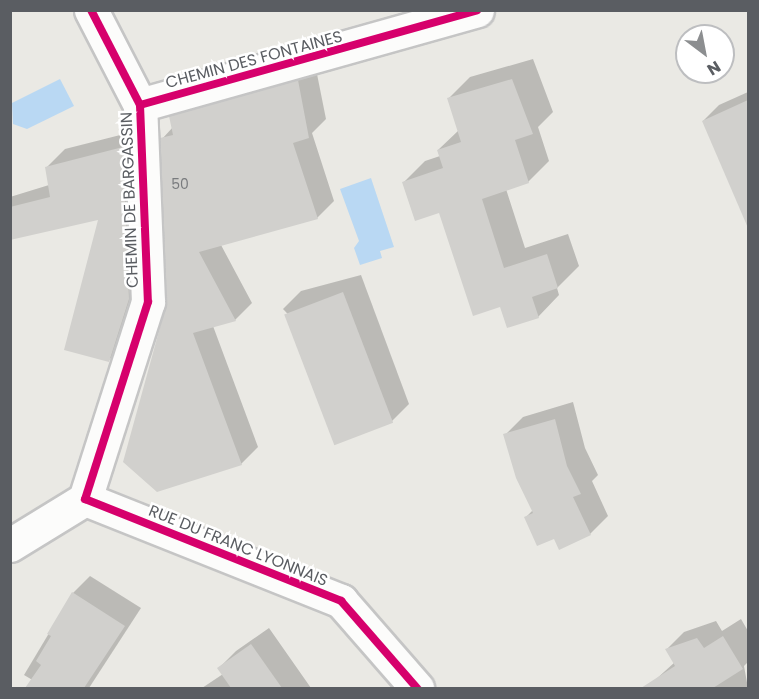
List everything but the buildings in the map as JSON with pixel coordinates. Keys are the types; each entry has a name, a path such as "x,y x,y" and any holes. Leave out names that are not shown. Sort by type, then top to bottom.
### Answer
{"street":[{"name":"CHEMIN DE BARGASSIN","path":"85,499 148,302 140,105 91,10"},
{"name":"CHEMIN DES FONTAINES","path":"140,105 477,10"},
{"path":"10,545 85,499"},
{"name":"RUE DU FRANC LYONNAIS","path":"85,499 341,601 417,688"}],"water":[{"path":"60,79 74,106 27,129 13,124 12,103"},
{"path":"371,178 394,247 380,251 382,258 360,265 354,248 359,241 340,189"}],"cycle path":[{"path":"91,10 140,105 148,302 85,499 341,601 417,688"},
{"path":"140,105 477,10"}]}
